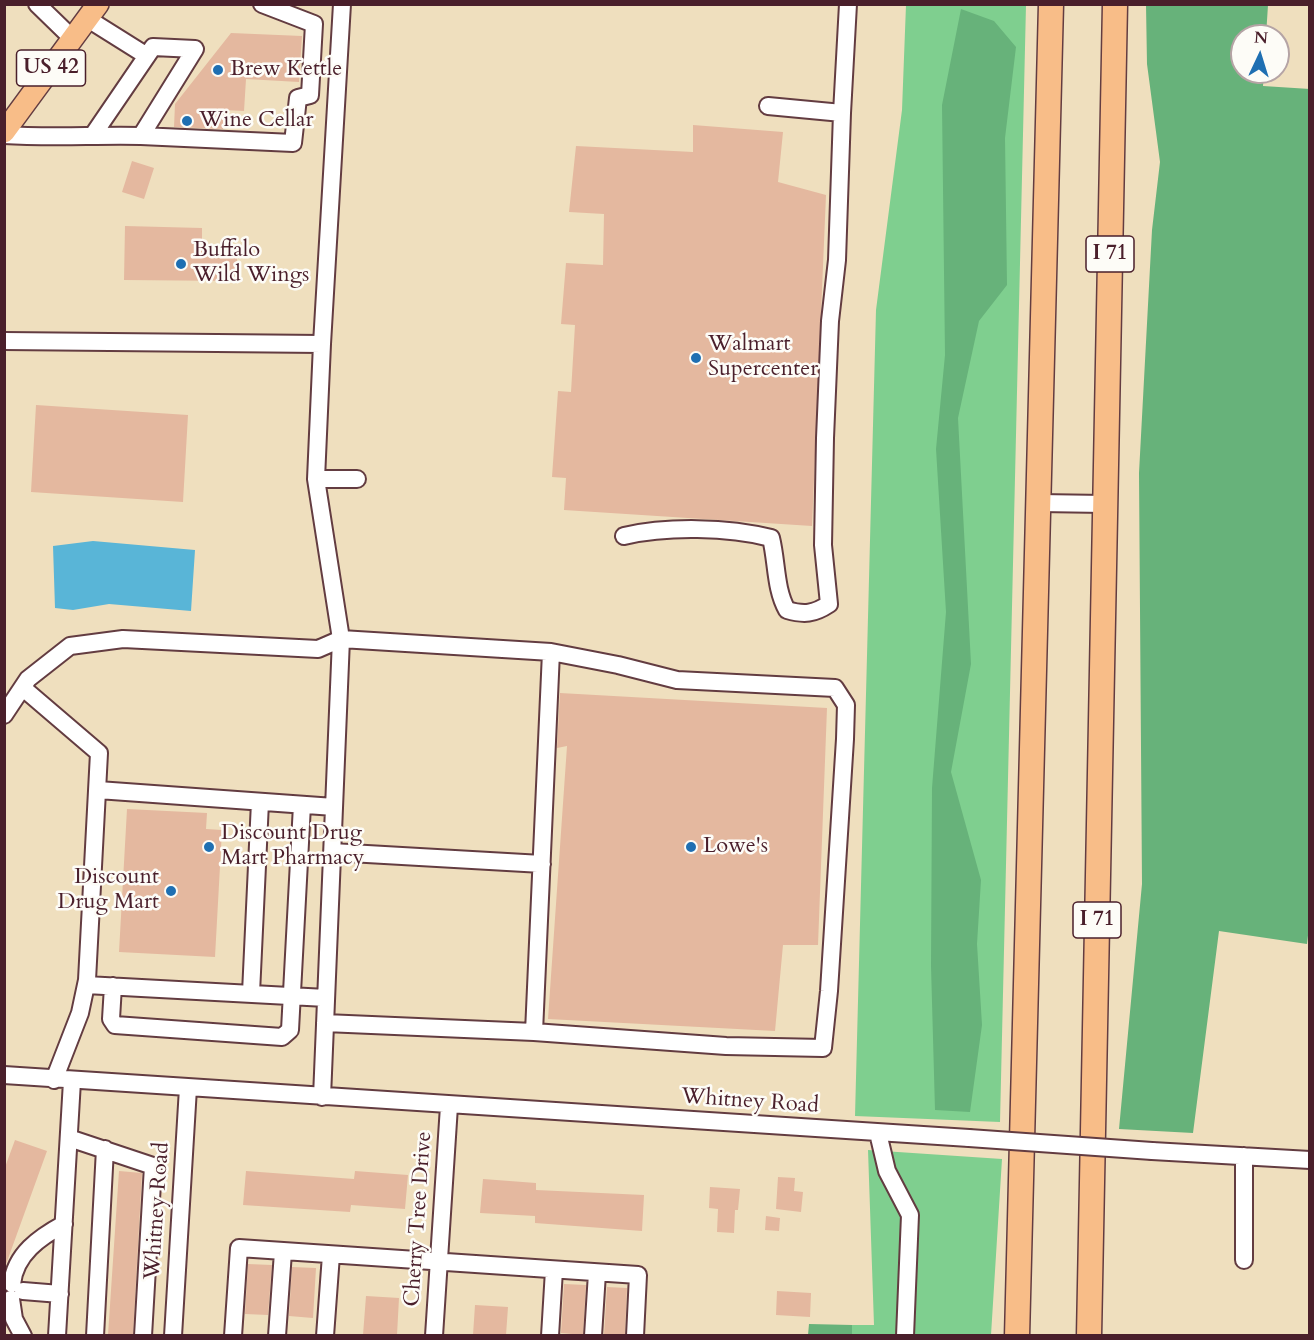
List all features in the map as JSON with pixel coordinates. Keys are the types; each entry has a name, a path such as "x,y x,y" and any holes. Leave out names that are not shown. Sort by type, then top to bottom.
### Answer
{"highway":[{"path":"1017,1335 1051,4"},
{"name":"I 71","path":"1089,1335 1115,4"}],"main road":[{"name":"US 42","path":"8,122 73,39 90,11"}],"street":[{"path":"37,4 73,39"},
{"path":"8,122 62,138 93,135 141,136 293,143 298,98 310,95 315,24 262,4"},
{"path":"322,1097 340,639 316,479 342,4"},
{"path":"624,537 649,531 749,532 771,538 778,566 778,595 787,610 801,614 818,612 829,604 823,545 825,438 830,321 837,260 842,113 849,4"},
{"path":"90,11 147,56"},
{"path":"93,135 153,47 195,49 141,136"},
{"path":"768,106 842,113"},
{"path":"4,341 322,344"},
{"path":"316,479 357,479"},
{"path":"1039,503 1105,504"},
{"path":"4,715 28,679 70,646 123,639 318,649 340,639 551,652 618,665 677,680 835,688 846,705 843,783 823,1048 726,1046 534,1032 325,1023"},
{"path":"534,1032 551,652"},
{"path":"22,688 99,753 86,985 80,1013 54,1080"},
{"path":"98,790 334,807"},
{"path":"251,993 261,802"},
{"path":"113,986 111,1019 114,1025 282,1037 290,1030 302,805"},
{"path":"332,852 542,864"},
{"path":"86,985 326,998"},
{"name":"Whitney Road","path":"4,1075 449,1106 1310,1160"},
{"path":"57,1335 72,1081"},
{"name":"Whitney Road","path":"173,1335 188,1088"},
{"name":"Cherry Tree Drive","path":"434,1335 449,1106"},
{"path":"878,1132 887,1171 910,1215 905,1335"},
{"path":"69,1138 153,1166 143,1335"},
{"path":"95,1335 105,1149"},
{"path":"1244,1156 1244,1260"},
{"path":"23,1335 14,1319 15,1291 25,1252 43,1236 64,1224"},
{"path":"233,1335 239,1248 638,1275 635,1335"},
{"path":"277,1335 283,1252"},
{"path":"325,1335 331,1255"},
{"path":"550,1335 554,1270"},
{"path":"593,1335 597,1273"},
{"path":"15,1291 60,1294"}],"green space":[{"path":"906,5 1026,5 1000,1122 855,1116 876,310 902,110"},
{"path":"1146,5 1268,5 1267,24 1230,24 1230,84 1263,84 1263,86 1310,89 1309,927 1307,944 1219,931 1193,1133 1119,1129 1142,884 1139,473 1152,230 1160,162 1147,64"},
{"path":"961,9 994,21 1016,47 1005,138 1007,285 979,321 958,418 971,664 951,772 981,880 977,944 982,1025 970,1112 935,1110 931,966 932,788 946,612 936,449 945,355 942,105"},
{"path":"868,1150 1002,1159 991,1335 852,1336 852,1325 874,1325"},
{"path":"809,1324 852,1325 852,1335 808,1335"}],"water":[{"path":"93,541 195,550 191,611 109,604 73,610 55,608 53,546"}],"building":[{"path":"231,33 302,36 299,82 246,79 244,111 224,110 223,129 174,127 175,104"},
{"name":"Walmart Supercenter","path":"693,125 783,132 778,182 826,195 812,526 564,510 566,478 552,477 558,391 571,392 575,325 561,324 566,263 603,265 604,214 569,212 576,146 693,152"},
{"path":"132,161 154,168 144,199 122,192"},
{"name":"Buffalo Wild Wings","path":"125,226 202,228 202,248 238,248 235,281 124,280"},
{"path":"36,405 188,415 183,502 31,492"},
{"name":"Lowe's","path":"560,693 827,708 818,945 783,945 775,1031 548,1019 567,746 557,748"},
{"name":"Discount Drug Mart","path":"127,809 207,813 206,829 222,830 215,957 119,952"},
{"path":"15,1140 47,1151 5,1267 4,1170"},
{"path":"119,1171 142,1173 133,1335 108,1335"},
{"path":"246,1171 354,1179 355,1171 408,1175 405,1209 351,1205 350,1212 243,1205"},
{"path":"778,1177 795,1178 794,1191 803,1192 801,1212 776,1209"},
{"path":"483,1179 536,1183 536,1190 644,1195 642,1231 535,1223 535,1216 480,1213"},
{"path":"710,1187 740,1189 738,1210 735,1210 734,1233 717,1232 718,1209 709,1208"},
{"path":"766,1216 780,1218 779,1231 765,1230"},
{"path":"248,1264 272,1265 268,1315 245,1314"},
{"path":"292,1267 316,1268 313,1318 289,1316"},
{"path":"564,1284 586,1285 583,1335 561,1333"},
{"path":"607,1287 627,1288 625,1335 604,1335"},
{"path":"777,1291 811,1293 810,1317 776,1315"},
{"path":"366,1296 399,1298 397,1335 363,1335"},
{"path":"475,1305 508,1307 506,1335 473,1335"}],"place":[{"name":"Brew Kettle","path":"218,70"},
{"name":"Wine Cellar","path":"187,121"},
{"name":"Buffalo Wild Wings","path":"181,264"},
{"name":"Walmart Supercenter","path":"696,358"},
{"name":"Discount Drug Mart Pharmacy","path":"209,847"},
{"name":"Lowe's","path":"691,847"},
{"name":"Discount Drug Mart","path":"171,891"}]}
